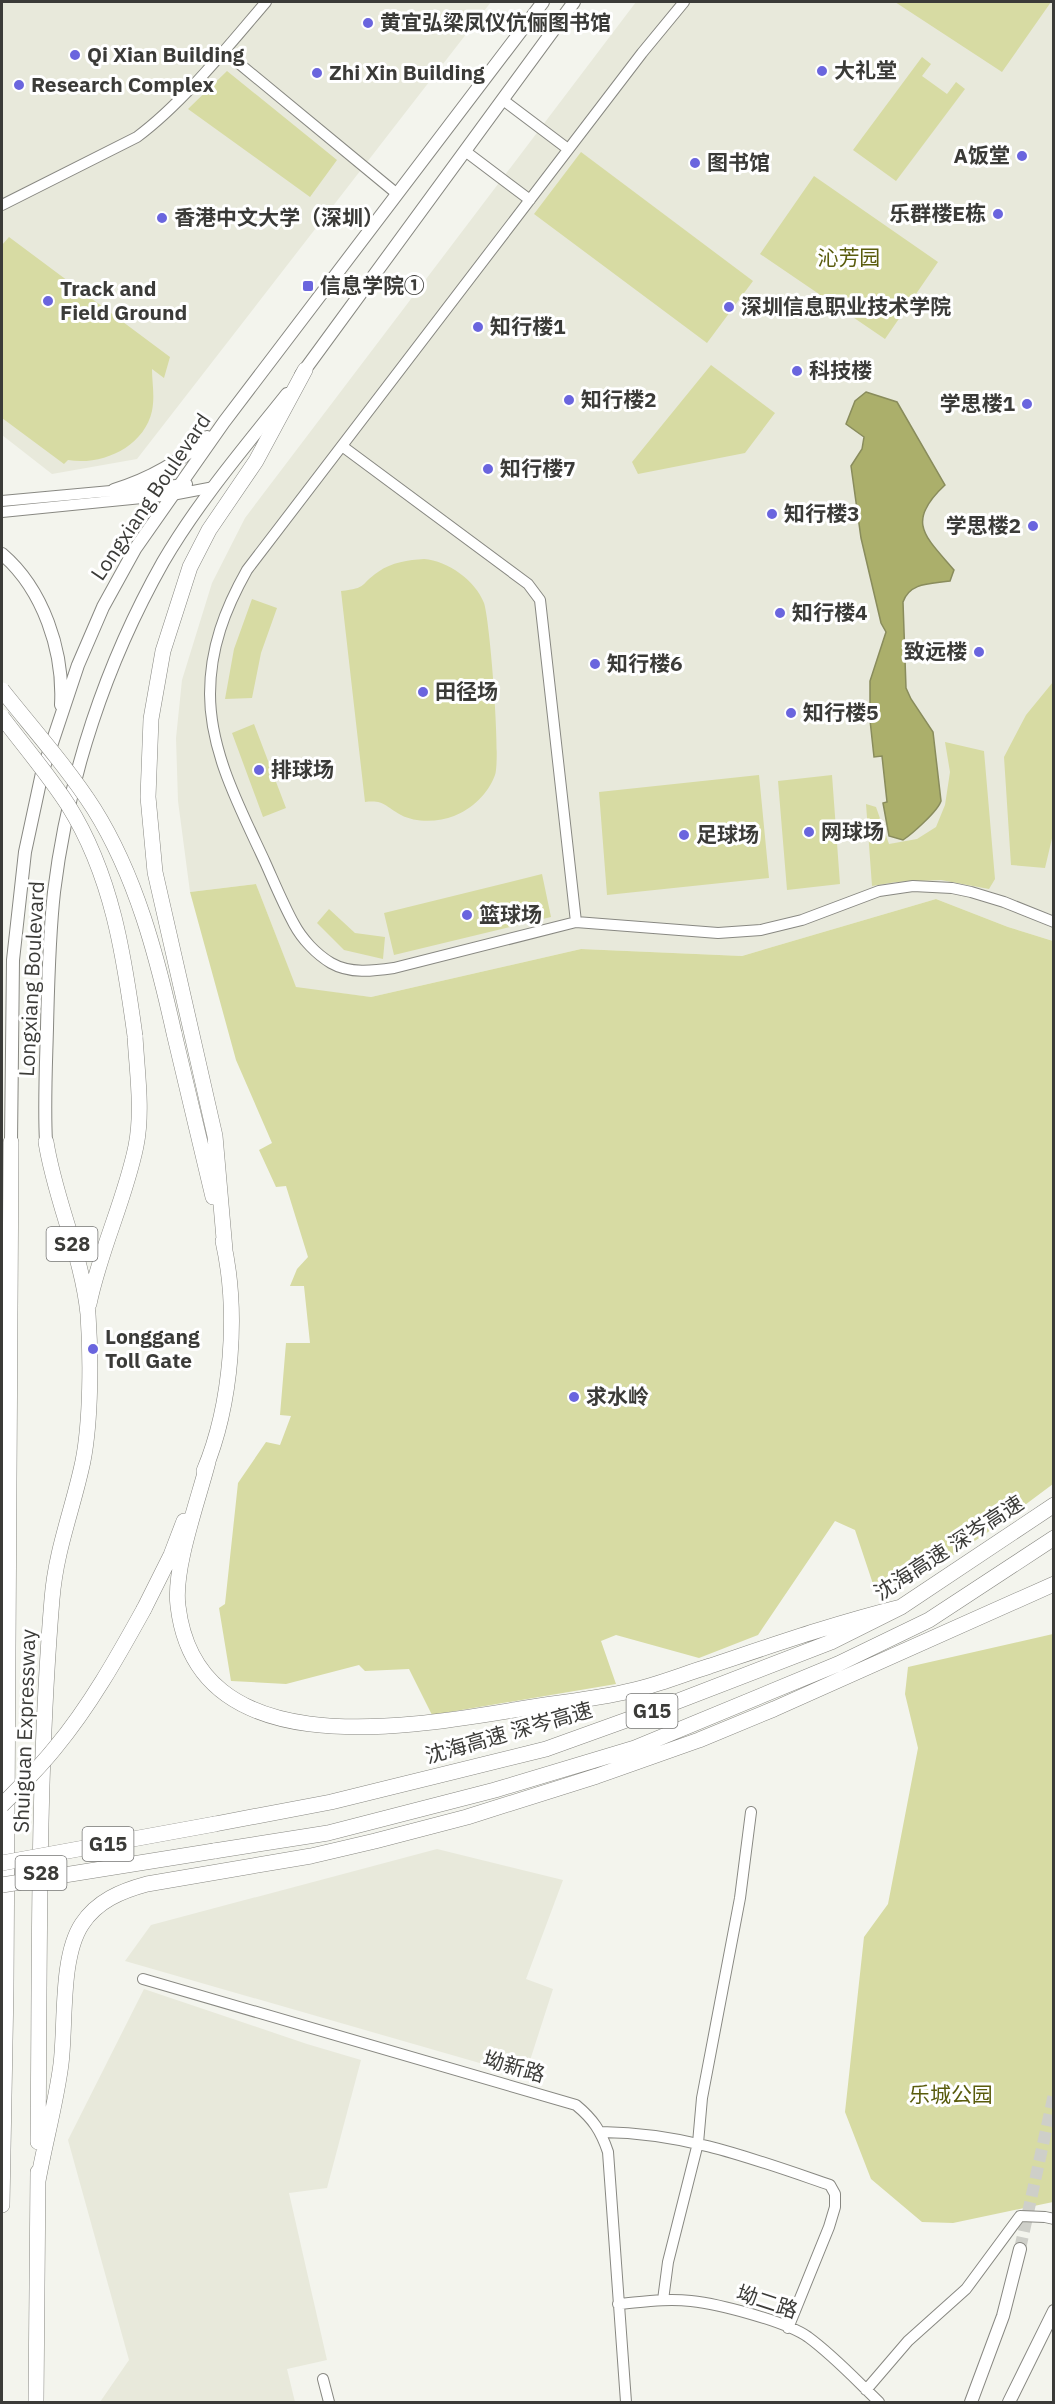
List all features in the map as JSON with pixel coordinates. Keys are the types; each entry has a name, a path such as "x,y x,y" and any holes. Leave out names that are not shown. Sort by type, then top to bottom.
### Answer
{"highway":[{"path":"2,1805 51,1754 79,1717 125,1644 171,1555 221,1423 229,1366 231,1319 215,1136 155,872 148,797 151,719 163,651 190,567 209,530 256,460 305,370"},
{"path":"2,690 80,789 109,836 145,923 174,1033 225,1250"},
{"path":"2,717 68,805 106,884 117,927 135,1036 138,1107 136,1145 97,1272 87,1313"},
{"name":"Shuiguan Expressway","path":"2,2205 6,1976 8,1239 11,1142"},
{"name":"Shuiguan Expressway","path":"36,2403 42,1822 49,1636 56,1565 86,1443 88,1395 87,1313 78,1267 56,1190 46,1142"},
{"path":"2,1183 8,1239"},
{"path":"208,1462 181,1564 177,1603 184,1637 197,1666 224,1694 245,1707 285,1720 357,1727 414,1725 641,1689 854,1618 901,1607"},
{"name":"沈海高速 深岑高速","path":"2,1863 331,1802 546,1749 831,1642 901,1607 1053,1505"},
{"name":"G15","path":"2,1885 328,1833 495,1790 635,1748 828,1668 929,1620 1053,1538"},
{"path":"38,2181 61,2064 71,1951 82,1924 103,1902 130,1888 147,1884 311,1856 425,1829 619,1769 699,1740 774,1709 1053,1584"}],"main road":[{"name":"Longxiang Boulevard","path":"11,1142 13,960 19,888 33,809 85,648 103,607 135,549 224,422 543,2"},
{"name":"Longxiang Boulevard","path":"46,1142 45,1093 50,934 62,847 81,760 108,678 136,614 180,534 305,370 503,100 527,63 574,2"},
{"path":"114,490 149,478 172,465 190,453 224,422"},
{"path":"2,554 23,574 48,622 61,682 59,724"},
{"path":"971,2403 1003,2316 1020,2248"},
{"path":"1008,2403 1053,2311"}],"street":[{"path":"2,205 137,137 153,125 224,51 266,2"},
{"path":"684,2 568,149 247,570 221,622 211,670 212,721 226,773 294,924 306,940 333,964 350,970 370,971 419,963 576,922 718,933 782,926 879,891 914,886 952,888 988,897 1053,922"},
{"path":"224,51 396,193"},
{"path":"503,100 568,149"},
{"path":"465,151 530,200"},
{"path":"342,447 528,584 540,600 576,922"},
{"path":"2,501 181,483 214,487"},
{"path":"2,512 172,495 214,487"},
{"path":"663,2300 668,2262 698,2143 702,2098 740,1898 751,1812"},
{"name":"坳新路","path":"143,1979 576,2105 591,2118 602,2132 608,2152 626,2403"},
{"path":"602,2132 661,2135 698,2143 830,2185 835,2193 836,2207 788,2328"},
{"path":"866,2390 908,2341 966,2289 1020,2216 1053,2219"},
{"name":"坳二路","path":"618,2304 663,2300 691,2301 768,2319 806,2336 829,2354 879,2403"},
{"path":"323,2379 329,2403"}],"shaded area":[{"name":"香港中文大学（深圳）","path":"2,2 491,2 137,459 52,474 2,435"},
{"name":"深圳信息职业技术学院","path":"636,2 1053,2 1053,941 1008,927 936,899 742,956 581,949 371,997 296,988 256,884 190,892 178,801 176,738 182,680 212,583 245,518"},
{"path":"866,392 897,402 945,485 925,509 924,529 935,548 954,570 950,581 916,587 906,595 903,602 906,688 933,732 941,801 930,816 903,840 889,836 883,803 887,802 882,756 874,757 870,720 870,681 886,632 881,623 861,538 851,466 862,449 864,437 846,424 855,401"},
{"path":"437,1849 563,1880 526,1979 553,1989 525,2076 125,1961 151,1925"},
{"path":"144,1989 361,2060 327,2188 289,2193 327,2360 287,2369 295,2402 100,2402 129,2360 68,2140"}],"green space":[{"path":"895,2 1051,2 1002,72"},
{"path":"922,57 931,64 922,76 947,94 956,82 965,89 896,181 853,150"},
{"path":"227,71 337,160 310,197 188,109"},
{"path":"581,152 753,281 707,343 534,214"},
{"name":"沁芳园","path":"814,176 938,262 885,339 760,254"},
{"name":"Track and Field Ground","path":"9,237 170,357 164,378 152,369 153,405 147,424 131,444 120,451 94,460 68,460 64,464 2,418 2,245"},
{"path":"711,365 775,413 745,453 638,474 632,462"},
{"name":"田径场","path":"424,559 442,563 460,573 474,587 484,603 492,661 497,744 495,775 484,794 461,813 428,821 407,818 381,803 365,802 341,591 360,587 378,572 394,564"},
{"path":"252,599 277,608 261,653 252,698 225,699 234,649"},
{"path":"1053,682 1054,830 1045,868 1011,865 1004,757 1026,715"},
{"name":"排球场","path":"254,724 286,808 263,817 232,733"},
{"path":"945,742 984,751 995,879 989,889 941,880 896,882 872,886 866,804 876,807 889,844 917,839 936,827 945,805 950,772"},
{"name":"足球场","path":"759,775 769,878 607,895 599,792"},
{"name":"网球场","path":"832,775 840,884 787,890 778,781"},
{"name":"篮球场","path":"542,874 551,917 394,955 384,913"},
{"path":"256,884 296,987 371,997 581,949 742,956 936,899 1008,927 1053,941 1053,1484 954,1554 890,1586 887,1580 873,1584 855,1530 835,1521 758,1635 699,1658 616,1635 601,1641 616,1684 432,1715 409,1669 365,1671 359,1665 286,1684 231,1681 219,1608 225,1604 238,1483 266,1442 280,1445 291,1416 280,1415 286,1343 310,1343 304,1286 290,1286 297,1269 308,1257 286,1186 276,1187 259,1150 272,1143 236,1060 190,892"},
{"path":"329,909 355,933 385,937 383,959 344,950 317,923"},
{"name":"乐城公园","path":"1053,1634 1053,2202 953,2223 922,2222 871,2179 845,2112 864,1937 888,1904 918,1748 905,1694 908,1667"}],"tunnel":[{"path":"1020,2249 1054,2094"}],"place":[{"name":"黄宜弘梁凤仪伉俪图书馆","path":"368,23"},
{"name":"Qi Xian Building","path":"75,55"},
{"name":"大礼堂","path":"822,71"},
{"name":"Zhi Xin Building","path":"317,73"},
{"name":"Research Complex","path":"19,85"},
{"name":"A饭堂","path":"1022,156"},
{"name":"图书馆","path":"695,163"},
{"name":"乐群楼E栋","path":"998,214"},
{"name":"香港中文大学（深圳）","path":"162,218"},
{"name":"信息学院①","path":"308,286"},
{"name":"Track and Field Ground","path":"48,301"},
{"name":"深圳信息职业技术学院","path":"729,307"},
{"name":"知行楼1","path":"478,327"},
{"name":"科技楼","path":"797,371"},
{"name":"知行楼2","path":"569,400"},
{"name":"学思楼1","path":"1027,404"},
{"name":"知行楼7","path":"488,469"},
{"name":"知行楼3","path":"772,514"},
{"name":"学思楼2","path":"1033,526"},
{"name":"知行楼4","path":"780,613"},
{"name":"致远楼","path":"979,652"},
{"name":"知行楼6","path":"595,664"},
{"name":"田径场","path":"423,692"},
{"name":"知行楼5","path":"791,713"},
{"name":"排球场","path":"259,770"},
{"name":"网球场","path":"809,832"},
{"name":"足球场","path":"684,835"},
{"name":"篮球场","path":"467,915"},
{"name":"Longgang Toll Gate","path":"93,1349"},
{"name":"求水岭","path":"574,1397"}]}
